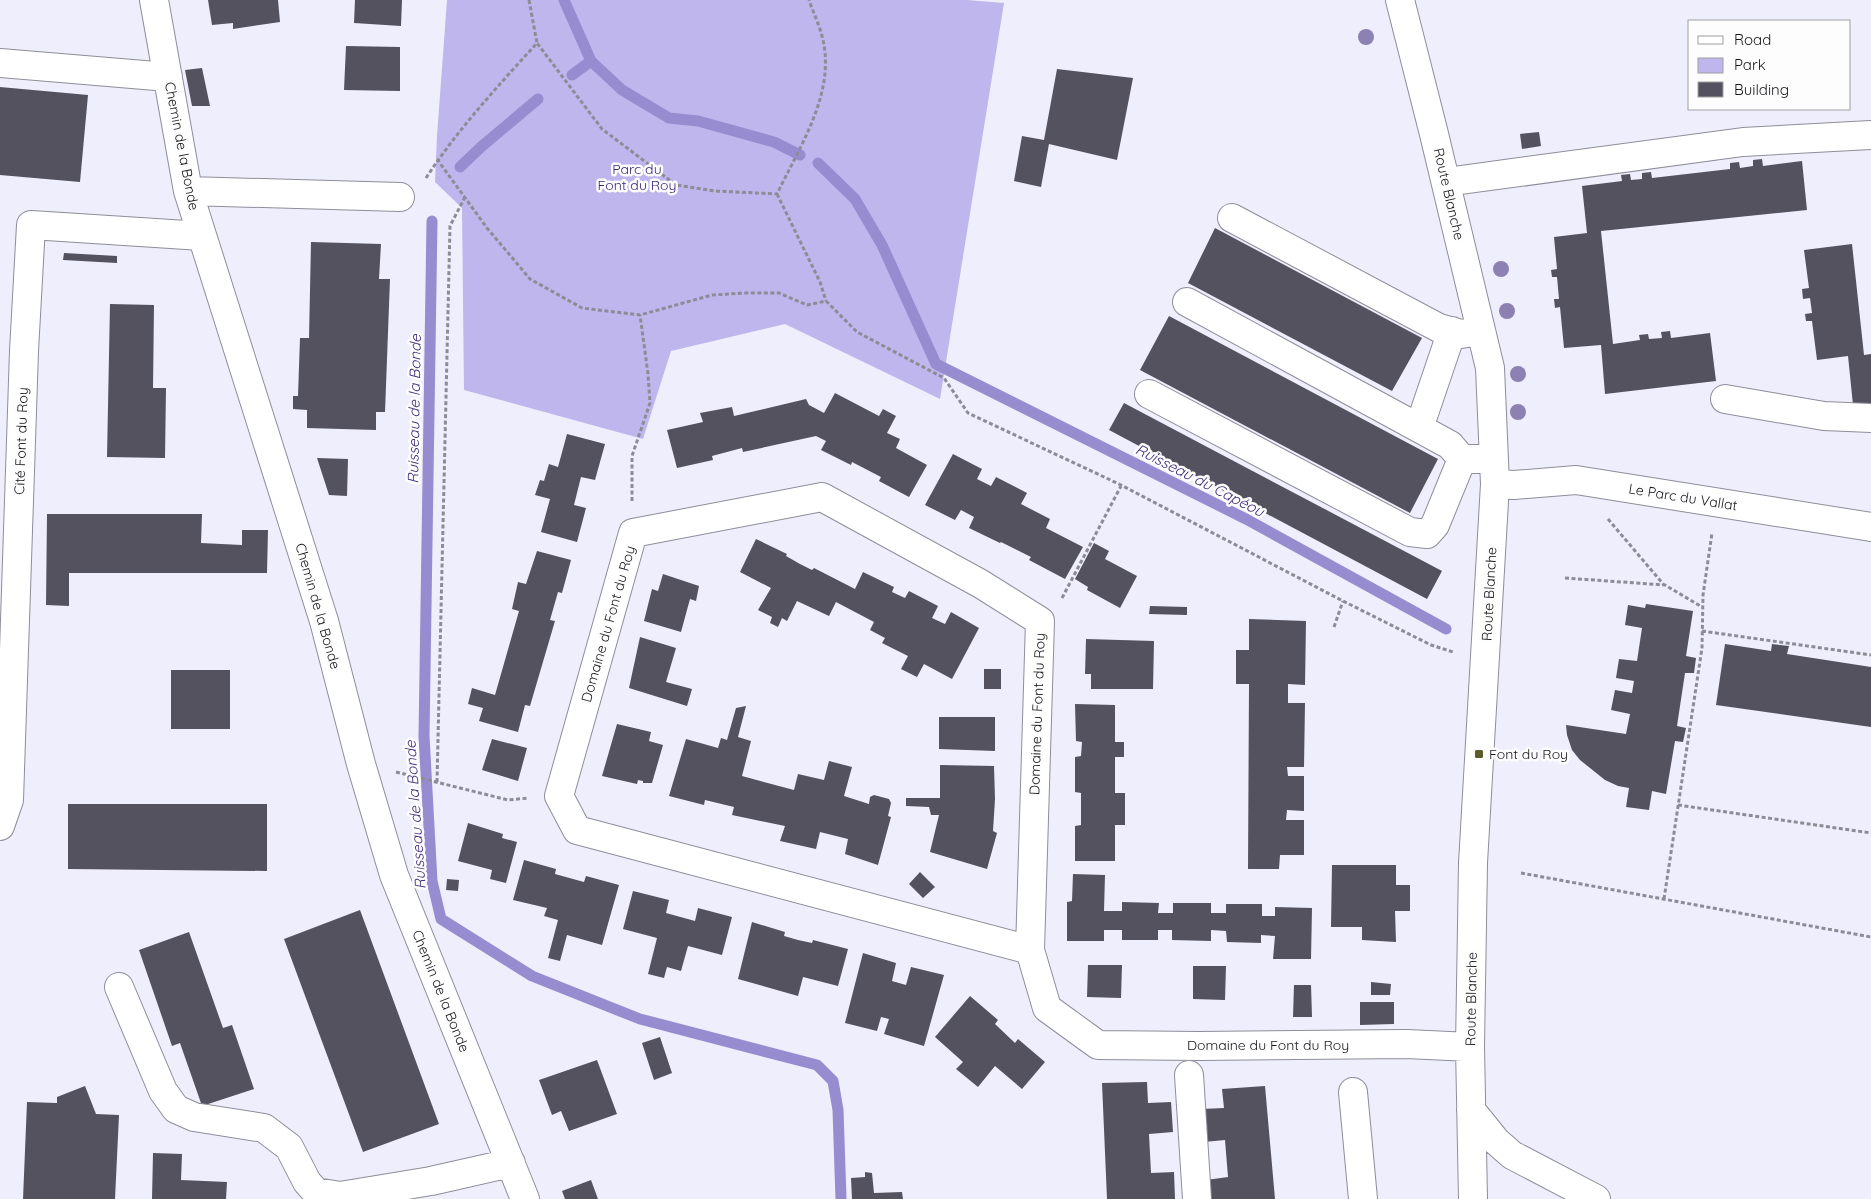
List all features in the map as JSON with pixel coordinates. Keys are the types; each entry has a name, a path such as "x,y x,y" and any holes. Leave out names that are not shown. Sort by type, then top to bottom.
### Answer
{"street":[{"name":"Chemin de la Bonde","path":"154,0 188,191 324,621 361,764 394,875 525,1199"},
{"name":"Route Blanche","path":"1400,0 1490,368 1494,472 1473,863 1470,1047 1472,1199"},
{"path":"0,63 168,77"},
{"path":"1446,182 1743,142 1871,135"},
{"path":"188,191 400,197"},
{"path":"1232,218 1439,328 1461,334 1481,331"},
{"name":"Cité Font du Roy","path":"0,826 9,800 24,351 31,226 202,236"},
{"path":"1149,394 1410,532 1427,534 1435,525 1462,460 1450,445 1187,302"},
{"path":"1419,428 1452,331"},
{"path":"1726,399 1824,416 1871,418"},
{"name":"Le Parc du Vallat","path":"1462,460 1494,472 1514,485 1576,480 1871,527"},
{"name":"Domaine du Font du Roy","path":"559,796 633,533 822,497 981,584 1040,621 1030,950 1048,1008 1098,1045 1407,1044 1470,1047"},
{"path":"559,796 576,830 1030,950"},
{"path":"119,987 163,1091 176,1109 194,1117 264,1128 288,1147 307,1182 316,1192 340,1196 431,1181 511,1163"},
{"path":"1189,1075 1197,1199"},
{"path":"1353,1092 1363,1199"},
{"path":"1471,1110 1496,1141 1512,1156 1596,1199"}],"path":[{"path":"529,0 537,43 602,129 676,185 715,191 777,194"},
{"path":"777,194 817,110 826,68 822,36 808,0"},
{"path":"537,43 483,103 436,161 487,228 530,279 582,308 640,315 712,295 779,293 807,305 826,301"},
{"path":"777,194 820,282 826,301 857,332 944,378 968,413 1121,485 1343,601 1432,645 1456,653"},
{"path":"438,782 450,226 465,197"},
{"path":"633,533 632,456 650,403 640,315"},
{"path":"1040,621 1059,605 1121,485"},
{"path":"1664,899 1702,648 1703,595 1717,503"},
{"path":"1606,517 1665,585 1702,607"},
{"path":"1565,578 1665,585"},
{"path":"1334,627 1343,601"},
{"path":"1702,631 1871,655"},
{"path":"416,777 508,800 559,796"},
{"path":"1678,805 1871,833"},
{"path":"1521,873 1871,937"}],"green space":[{"name":"Parc du Font du Roy","path":"447,0 967,0 1004,3 940,399 785,324 671,351 643,439 464,390 462,208 435,182"}],"building":[{"path":"208,0 278,0 280,22 233,29 233,23 212,25"},
{"path":"355,0 402,0 401,26 354,23"},
{"path":"346,46 400,47 400,91 344,90"},
{"path":"202,68 210,106 192,106 185,70"},
{"path":"1057,69 1133,78 1117,160 1049,144 1041,187 1014,181 1022,136 1044,140"},
{"path":"0,87 88,95 80,182 0,175"},
{"path":"1539,132 1541,146 1522,149 1520,134"},
{"path":"1762,159 1763,166 1802,161 1807,210 1601,231 1613,344 1640,340 1639,335 1648,334 1649,339 1662,338 1661,332 1670,331 1671,338 1710,333 1716,381 1605,394 1601,345 1564,348 1560,307 1555,308 1554,299 1559,299 1557,277 1552,277 1551,270 1557,269 1554,237 1587,233 1582,186 1622,181 1621,175 1630,174 1631,180 1642,179 1642,173 1651,172 1652,178 1730,169 1730,163 1739,162 1740,168 1753,166 1753,160"},
{"path":"1215,228 1422,338 1392,391 1188,283"},
{"path":"311,242 381,244 379,279 390,279 385,412 376,412 376,430 307,428 307,410 293,409 293,396 298,396 300,338 309,338"},
{"path":"1852,244 1864,355 1871,354 1871,403 1853,405 1848,356 1817,360 1812,321 1806,321 1805,314 1812,313 1810,298 1803,299 1802,289 1809,288 1804,250"},
{"path":"64,253 117,256 117,263 63,260"},
{"path":"110,304 154,305 153,388 166,388 165,458 107,457"},
{"path":"1169,316 1438,459 1410,513 1140,370"},
{"path":"835,393 879,416 883,409 896,416 887,433 900,439 896,448 927,465 909,497 879,481 881,477 852,462 851,465 821,450 826,441 816,436 743,452 742,448 712,456 713,460 677,468 667,430 703,422 700,413 732,407 734,416 806,399 809,405 824,413"},
{"path":"1124,403 1442,571 1427,599 1109,430"},
{"path":"567,434 605,444 595,480 581,477 574,505 586,508 577,542 541,532 550,499 535,495 540,480 544,481 549,464 558,467"},
{"path":"953,454 982,469 977,479 991,486 996,477 1027,493 1021,504 1050,519 1046,528 1083,547 1065,579 1029,560 1031,557 969,528 974,517 961,510 955,520 925,505"},
{"path":"317,458 348,459 347,496 329,495"},
{"path":"47,514 202,514 201,543 242,545 242,530 268,530 267,573 69,573 69,606 46,605"},
{"path":"756,539 787,554 786,556 800,564 812,570 814,568 855,589 863,572 894,587 892,592 905,598 909,591 938,606 932,618 945,624 951,612 979,628 952,679 924,664 917,677 901,669 908,656 882,643 885,638 870,630 874,622 836,602 829,616 797,601 787,621 782,618 778,627 770,623 772,617 758,610 771,588 740,572"},
{"path":"1094,543 1109,551 1105,559 1137,576 1120,608 1087,590 1088,587 1075,579"},
{"path":"537,551 571,560 562,593 558,592 550,620 555,621 530,706 525,705 518,732 479,721 483,708 468,704 472,688 495,695 519,611 512,609 518,582 526,584"},
{"path":"663,574 699,586 696,601 690,599 681,632 644,621 652,589 658,591"},
{"path":"1646,604 1693,611 1686,656 1696,658 1694,673 1685,673 1677,726 1686,728 1683,742 1675,741 1666,794 1652,791 1649,810 1626,807 1629,788 1618,786 1605,780 1580,760 1572,750 1566,725 1626,734 1630,714 1611,710 1615,690 1632,693 1634,681 1616,678 1619,659 1637,661 1642,628 1625,625 1628,605 1645,608"},
{"path":"1150,606 1187,607 1187,615 1149,614"},
{"path":"1249,619 1306,621 1305,685 1288,684 1288,703 1305,703 1304,767 1287,767 1288,776 1304,776 1304,811 1287,810 1286,820 1304,820 1304,855 1280,855 1279,869 1248,869 1249,684 1236,684 1236,650 1249,650"},
{"path":"640,637 676,648 666,682 692,689 687,706 629,688"},
{"path":"1086,639 1154,641 1153,689 1091,689 1091,674 1085,674"},
{"path":"1725,644 1771,651 1772,644 1789,646 1787,654 1871,667 1871,727 1716,705"},
{"path":"984,669 1001,669 1001,689 984,689"},
{"path":"171,670 230,670 230,729 171,729"},
{"path":"1075,704 1115,705 1115,742 1124,742 1124,757 1115,757 1115,793 1125,793 1125,825 1115,825 1115,861 1075,861 1075,826 1081,825 1081,793 1075,792 1075,757 1081,756 1082,742 1076,741"},
{"path":"746,706 738,737 751,741 742,776 794,790 798,774 824,780 829,761 852,767 844,796 869,804 870,797 874,795 889,799 891,803 888,816 891,817 878,865 845,854 848,839 820,832 816,849 780,841 785,826 732,815 734,807 705,800 704,805 669,796 686,739 718,748 721,738 727,740 736,708"},
{"path":"939,717 995,717 995,751 939,749"},
{"path":"617,724 651,732 649,741 663,745 652,783 643,783 643,781 638,780 637,784 602,776"},
{"path":"492,739 527,748 518,781 482,770"},
{"path":"940,765 994,766 995,799 993,831 997,833 987,869 930,852 939,815 931,815 929,807 906,806 906,798 940,798"},
{"path":"68,804 267,804 267,871 68,869"},
{"path":"468,823 503,834 502,838 517,842 506,883 490,879 492,870 458,861"},
{"path":"524,860 556,869 555,874 584,882 586,876 619,885 602,945 567,935 560,961 548,958 558,920 544,916 547,908 513,900"},
{"path":"1332,865 1396,865 1396,885 1410,885 1410,911 1395,911 1396,942 1362,940 1362,927 1331,927"},
{"path":"920,872 935,887 923,898 909,884"},
{"path":"1073,874 1105,875 1104,911 1122,911 1122,902 1159,903 1158,913 1173,913 1173,903 1211,903 1211,913 1226,913 1226,904 1262,904 1262,916 1275,916 1275,907 1312,908 1311,959 1273,959 1275,936 1261,935 1261,943 1227,942 1226,931 1211,930 1211,941 1172,940 1172,930 1158,930 1158,940 1122,940 1122,930 1104,930 1104,941 1067,941 1067,902 1072,901"},
{"path":"447,879 459,880 458,891 446,890"},
{"path":"633,891 669,900 666,913 695,921 698,908 732,917 722,955 688,946 681,971 667,967 664,978 648,974 657,938 623,929"},
{"path":"360,910 439,1124 363,1152 284,939"},
{"path":"752,922 785,932 784,936 798,940 812,943 813,940 848,949 838,986 803,977 798,996 738,979"},
{"path":"189,932 223,1028 232,1025 254,1089 202,1106 180,1043 172,1046 139,950"},
{"path":"863,953 896,963 892,981 906,985 911,967 944,975 924,1046 884,1034 889,1019 881,1017 877,1031 845,1023"},
{"path":"1088,965 1122,965 1121,998 1087,997"},
{"path":"1193,966 1226,966 1225,1000 1193,999"},
{"path":"1371,982 1391,984 1390,995 1371,995"},
{"path":"1294,985 1311,985 1312,1017 1293,1017"},
{"path":"970,996 998,1020 995,1024 1015,1043 1018,1039 1045,1062 1022,1089 995,1066 978,1087 956,1069 963,1062 935,1037"},
{"path":"1360,1002 1394,1002 1394,1024 1360,1025"},
{"path":"660,1037 672,1073 654,1080 642,1043"},
{"path":"597,1060 617,1114 569,1131 561,1111 552,1115 539,1080"},
{"path":"1147,1082 1148,1103 1171,1102 1173,1132 1149,1134 1151,1173 1174,1172 1175,1199 1107,1199 1102,1083"},
{"path":"85,1086 96,1114 119,1115 115,1199 23,1199 27,1102 57,1103 57,1097"},
{"path":"1265,1086 1275,1199 1207,1199 1206,1180 1228,1177 1225,1140 1204,1142 1202,1109 1224,1108 1222,1089"},
{"path":"153,1153 182,1154 181,1180 227,1182 226,1199 152,1199"},
{"path":"865,1172 872,1173 874,1193 902,1192 903,1199 852,1199 851,1178 865,1177"},
{"path":"591,1180 598,1199 565,1199 562,1191"}],"waterway":[{"path":"564,0 591,61 622,90 669,118 698,121 774,142 800,155"},
{"path":"572,75 591,61"},
{"path":"460,167 538,99"},
{"name":"Ruisseau du Capéou","path":"818,163 855,199 882,245 936,364 1246,519 1446,629"},
{"name":"Ruisseau de la Bonde","path":"432,221 424,736 432,881 441,919 532,976 640,1019 817,1065 833,1081 838,1110 841,1199"}],"place":[{"name":"Font du Roy","path":"1479,754"}]}
